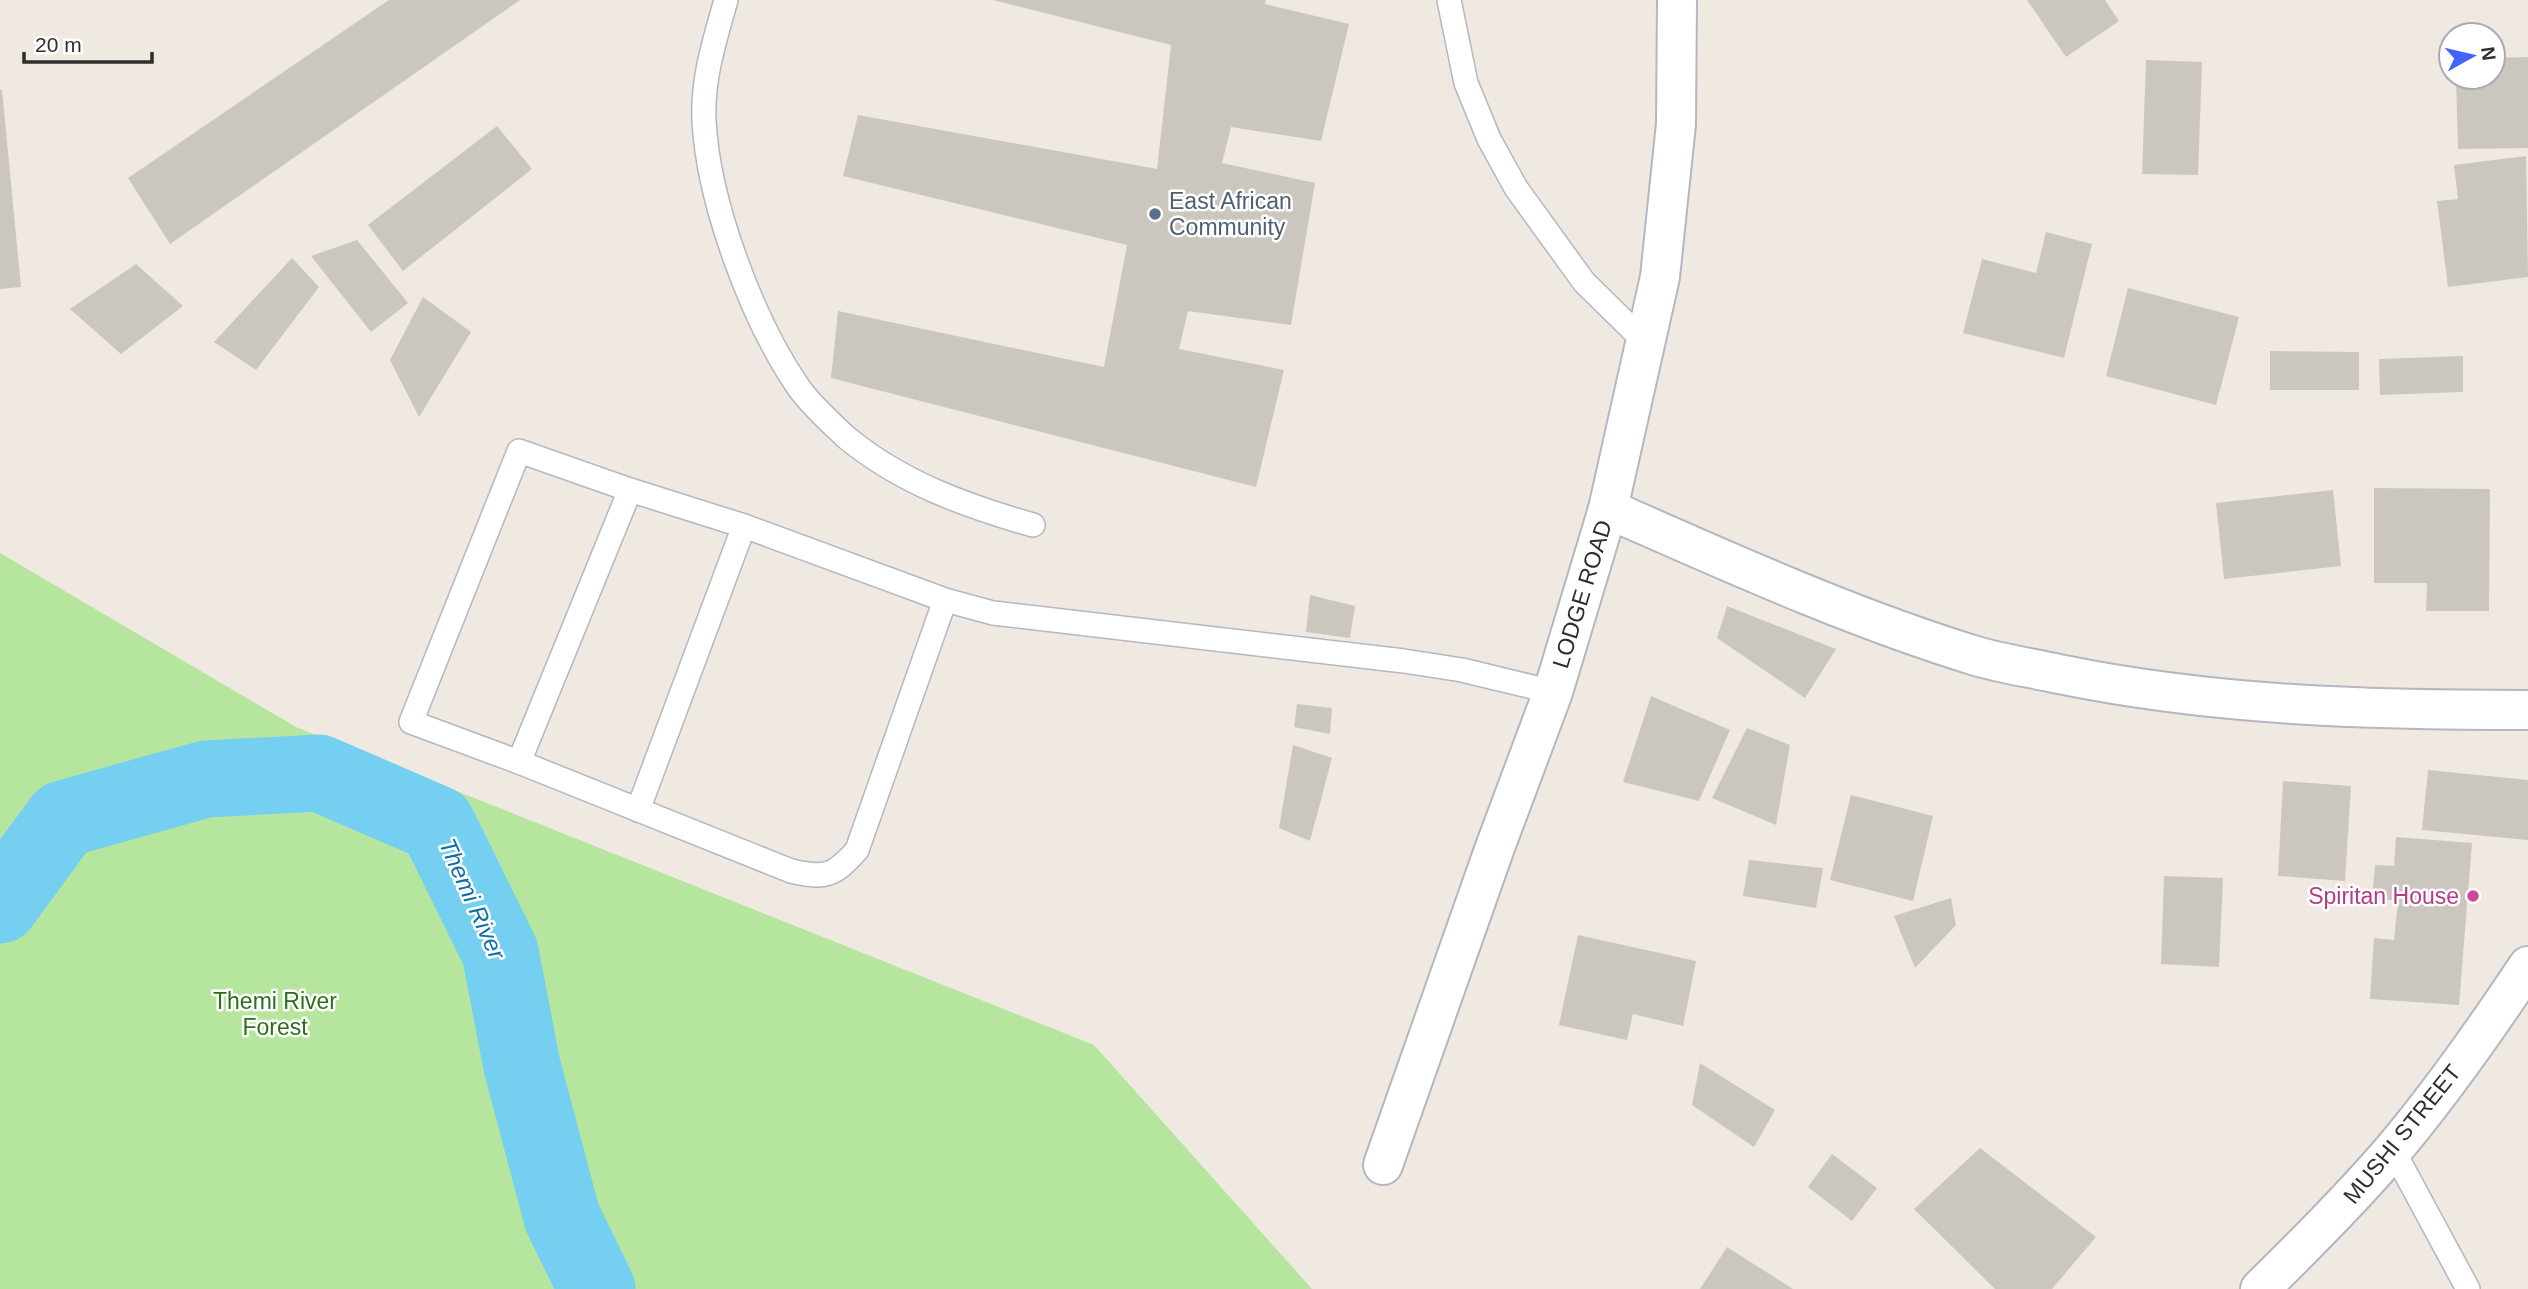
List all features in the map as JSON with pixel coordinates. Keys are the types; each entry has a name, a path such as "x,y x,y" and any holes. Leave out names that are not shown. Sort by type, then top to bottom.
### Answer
{"street":[{"name":"LODGE ROAD","path":"1383,1165 1553,692 1608,509 1660,277 1676,124 1677,0"},
{"path":"1608,509 1817,600 1979,657 2148,691 2224,699 2374,709 2528,710"},
{"name":"MUSHI STREET","path":"2260,1289 2328,1222 2393,1150 2452,1074 2528,965"}],"lane":[{"path":"726,0 709,62 704,118 710,165 735,259 765,328 800,390 846,437 894,471 942,495 1033,525"},
{"path":"1449,0 1466,83 1489,139 1516,188 1584,282 1646,343"},
{"path":"944,600 857,850 840,869 814,876 791,871 519,762 411,722 519,451 744,526 944,600 993,612 1416,663 1462,670 1553,692"},
{"path":"519,762 630,490"},
{"path":"638,810 744,526"},
{"path":"2393,1150 2468,1289"}],"green space":[{"name":"Themi River Forest","path":"0,553 296,727 1094,1045 1312,1289 0,1289"}],"building":[{"path":"389,0 520,0 170,244 128,178"},
{"name":"East African Community","path":"993,0 1266,0 1265,4 1349,24 1321,141 1231,127 1222,163 1315,183 1291,325 1188,311 1179,349 1284,370 1256,487 831,378 838,311 1104,367 1127,245 843,176 858,115 1157,169 1171,45"},
{"path":"2027,0 2105,0 2119,21 2066,57"},
{"path":"2528,57 2528,148 2458,149 2456,91 2507,91 2507,58"},
{"path":"2146,60 2202,62 2198,175 2142,174"},
{"path":"0,90 21,287 0,289"},
{"path":"497,126 532,169 403,271 368,225"},
{"path":"2526,156 2528,277 2448,287 2437,201 2458,199 2454,165"},
{"path":"2046,232 2092,244 2064,358 1963,333 1982,259 2036,273"},
{"path":"357,240 408,303 371,332 311,256"},
{"path":"292,258 319,287 256,370 214,342"},
{"path":"136,264 183,306 121,354 70,309"},
{"path":"2128,288 2239,317 2216,405 2106,376"},
{"path":"423,297 471,332 419,417 390,360"},
{"path":"2270,351 2359,352 2359,390 2270,390"},
{"path":"2463,356 2463,392 2380,395 2379,359"},
{"path":"2374,488 2490,489 2489,611 2426,611 2427,583 2374,583"},
{"path":"2333,490 2341,566 2224,579 2216,503"},
{"path":"1310,595 1355,606 1350,638 1306,632"},
{"path":"1727,606 1836,649 1805,698 1717,638"},
{"path":"1651,696 1730,730 1699,801 1623,782"},
{"path":"1297,704 1332,708 1330,734 1294,727"},
{"path":"1747,728 1790,745 1776,825 1712,798"},
{"path":"1293,745 1332,758 1310,841 1279,828"},
{"path":"2428,770 2528,780 2528,840 2422,830"},
{"path":"2283,781 2351,786 2345,881 2278,876"},
{"path":"1851,795 1933,816 1913,901 1830,880"},
{"path":"2396,837 2472,843 2459,1005 2370,999 2374,938 2394,940 2398,901 2372,898 2375,865 2394,866"},
{"path":"1749,860 1823,868 1816,908 1743,896"},
{"path":"2164,876 2223,878 2219,967 2161,964"},
{"path":"1951,898 1956,925 1915,968 1894,916"},
{"path":"1578,935 1696,961 1683,1026 1633,1014 1627,1040 1559,1025"},
{"path":"1700,1063 1775,1110 1754,1147 1692,1105"},
{"path":"1980,1148 2096,1237 2052,1289 1995,1289 1914,1209"},
{"path":"1832,1154 1877,1188 1852,1221 1808,1187"},
{"path":"1727,1247 1793,1289 1700,1289"}],"waterway":[{"name":"Themi River","path":"0,905 63,819 206,779 319,773 437,824 500,952 522,1066 562,1217 597,1289"}],"place":[{"name":"East African Community","path":"1155,214"},
{"name":"Spiritan House","path":"2473,896"}]}
